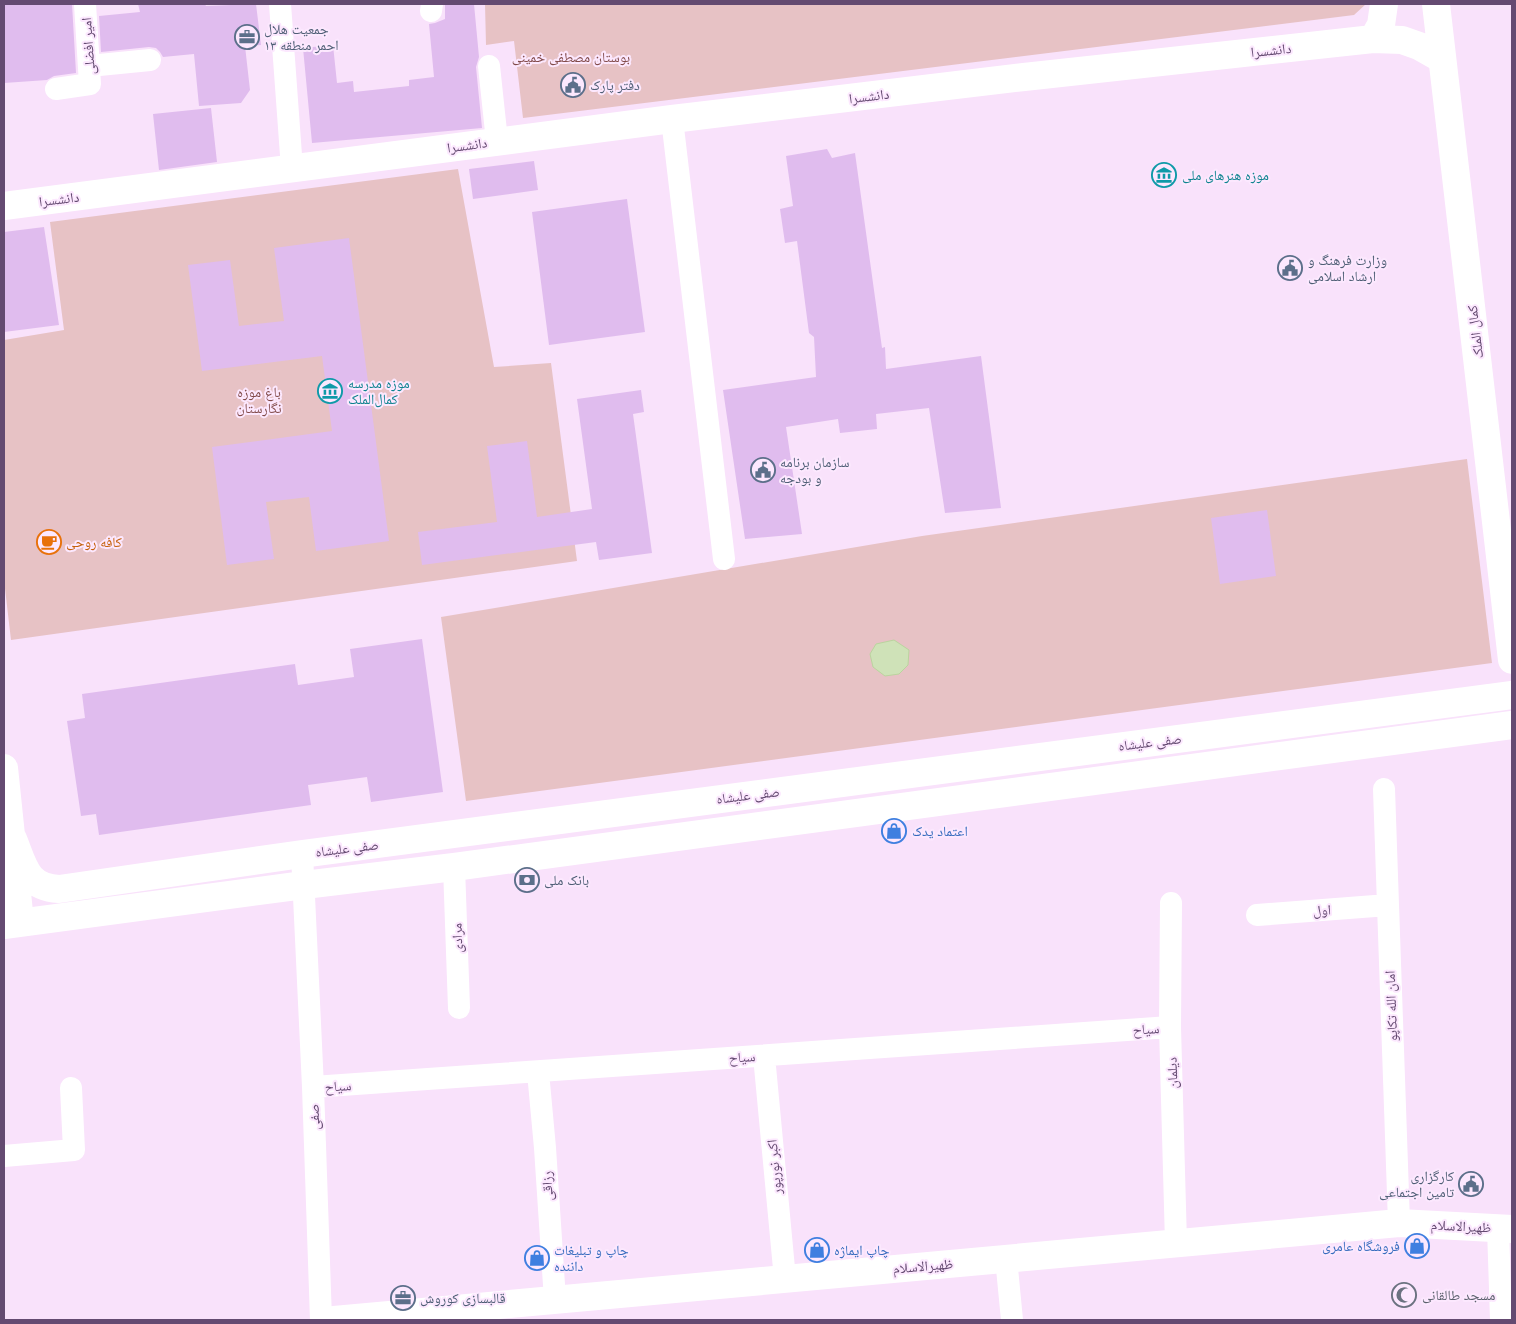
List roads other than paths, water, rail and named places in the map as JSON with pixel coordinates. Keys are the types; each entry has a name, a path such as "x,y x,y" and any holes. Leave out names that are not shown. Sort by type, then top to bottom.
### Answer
{"street":[{"name":"امیر افضلی","path":"56,89 90,84 85,4"},
{"path":"280,4 292,169"},
{"path":"1373,39 1381,25 1384,4"},
{"name":"کمال الملک","path":"1436,4 1512,660"},
{"name":"دانشسرا","path":"4,206 672,119 1015,78 1373,39 1402,40 1419,46 1442,59"},
{"path":"89,66 150,60"},
{"path":"489,66 497,141"},
{"path":"672,119 724,559"},
{"name":"صفی علیشاه","path":"13,839 30,878 43,887 59,889 302,854 1512,695"},
{"path":"4,768 13,839 12,924 454,867 1512,725"},
{"name":"امان الله تکاپو","path":"1384,789 1399,1223"},
{"name":"صفی","path":"302,854 321,1320"},
{"name":"مرادی","path":"454,867 459,1008"},
{"name":"دیلمان","path":"1171,903 1170,1027 1176,1243"},
{"name":"اول","path":"1257,915 1388,905"},
{"name":"سیاح","path":"313,1088 1170,1027"},
{"name":"اکبر نورپور","path":"764,1056 785,1279"},
{"name":"رزاقی","path":"538,1072 555,1300"},
{"path":"4,1156 74,1150 71,1088"},
{"name":"ظهیرالاسلام","path":"334,1320 1399,1223 1505,1229"},
{"path":"1501,1320 1505,1229"},
{"path":"1006,1258 1012,1320"}],"place":[{"name":"جمعیت هلال احمر منطقه ۱۳","path":"247,37"},
{"name":"دفتر پارک","path":"573,85"},
{"name":"موزه هنرهای ملی","path":"1164,175"},
{"name":"وزارت فرهنگ و ارشاد اسلامی","path":"1290,268"},
{"name":"موزه مدرسه کمال‌الملک","path":"330,391"},
{"name":"سازمان برنامه و بودجه","path":"763,470"},
{"name":"کافه روحی","path":"49,542"},
{"name":"اعتماد یدک","path":"894,831"},
{"name":"بانک ملی","path":"527,880"},
{"name":"کارگزاری تامین اجتماعی","path":"1471,1184"},
{"name":"فروشگاه عامری","path":"1417,1246"},
{"name":"چاپ ایماژه","path":"817,1250"},
{"name":"چاپ و تبلیغات داننده","path":"537,1258"},
{"name":"مسجد طالقانی","path":"1404,1295"},
{"name":"قالبسازی کوروش","path":"403,1298"}],"park label":[{"name":"بوستان مصطفی خمینی","path":"571,57"},
{"name":"باغ موزه نگارستان","path":"259,400"}]}
